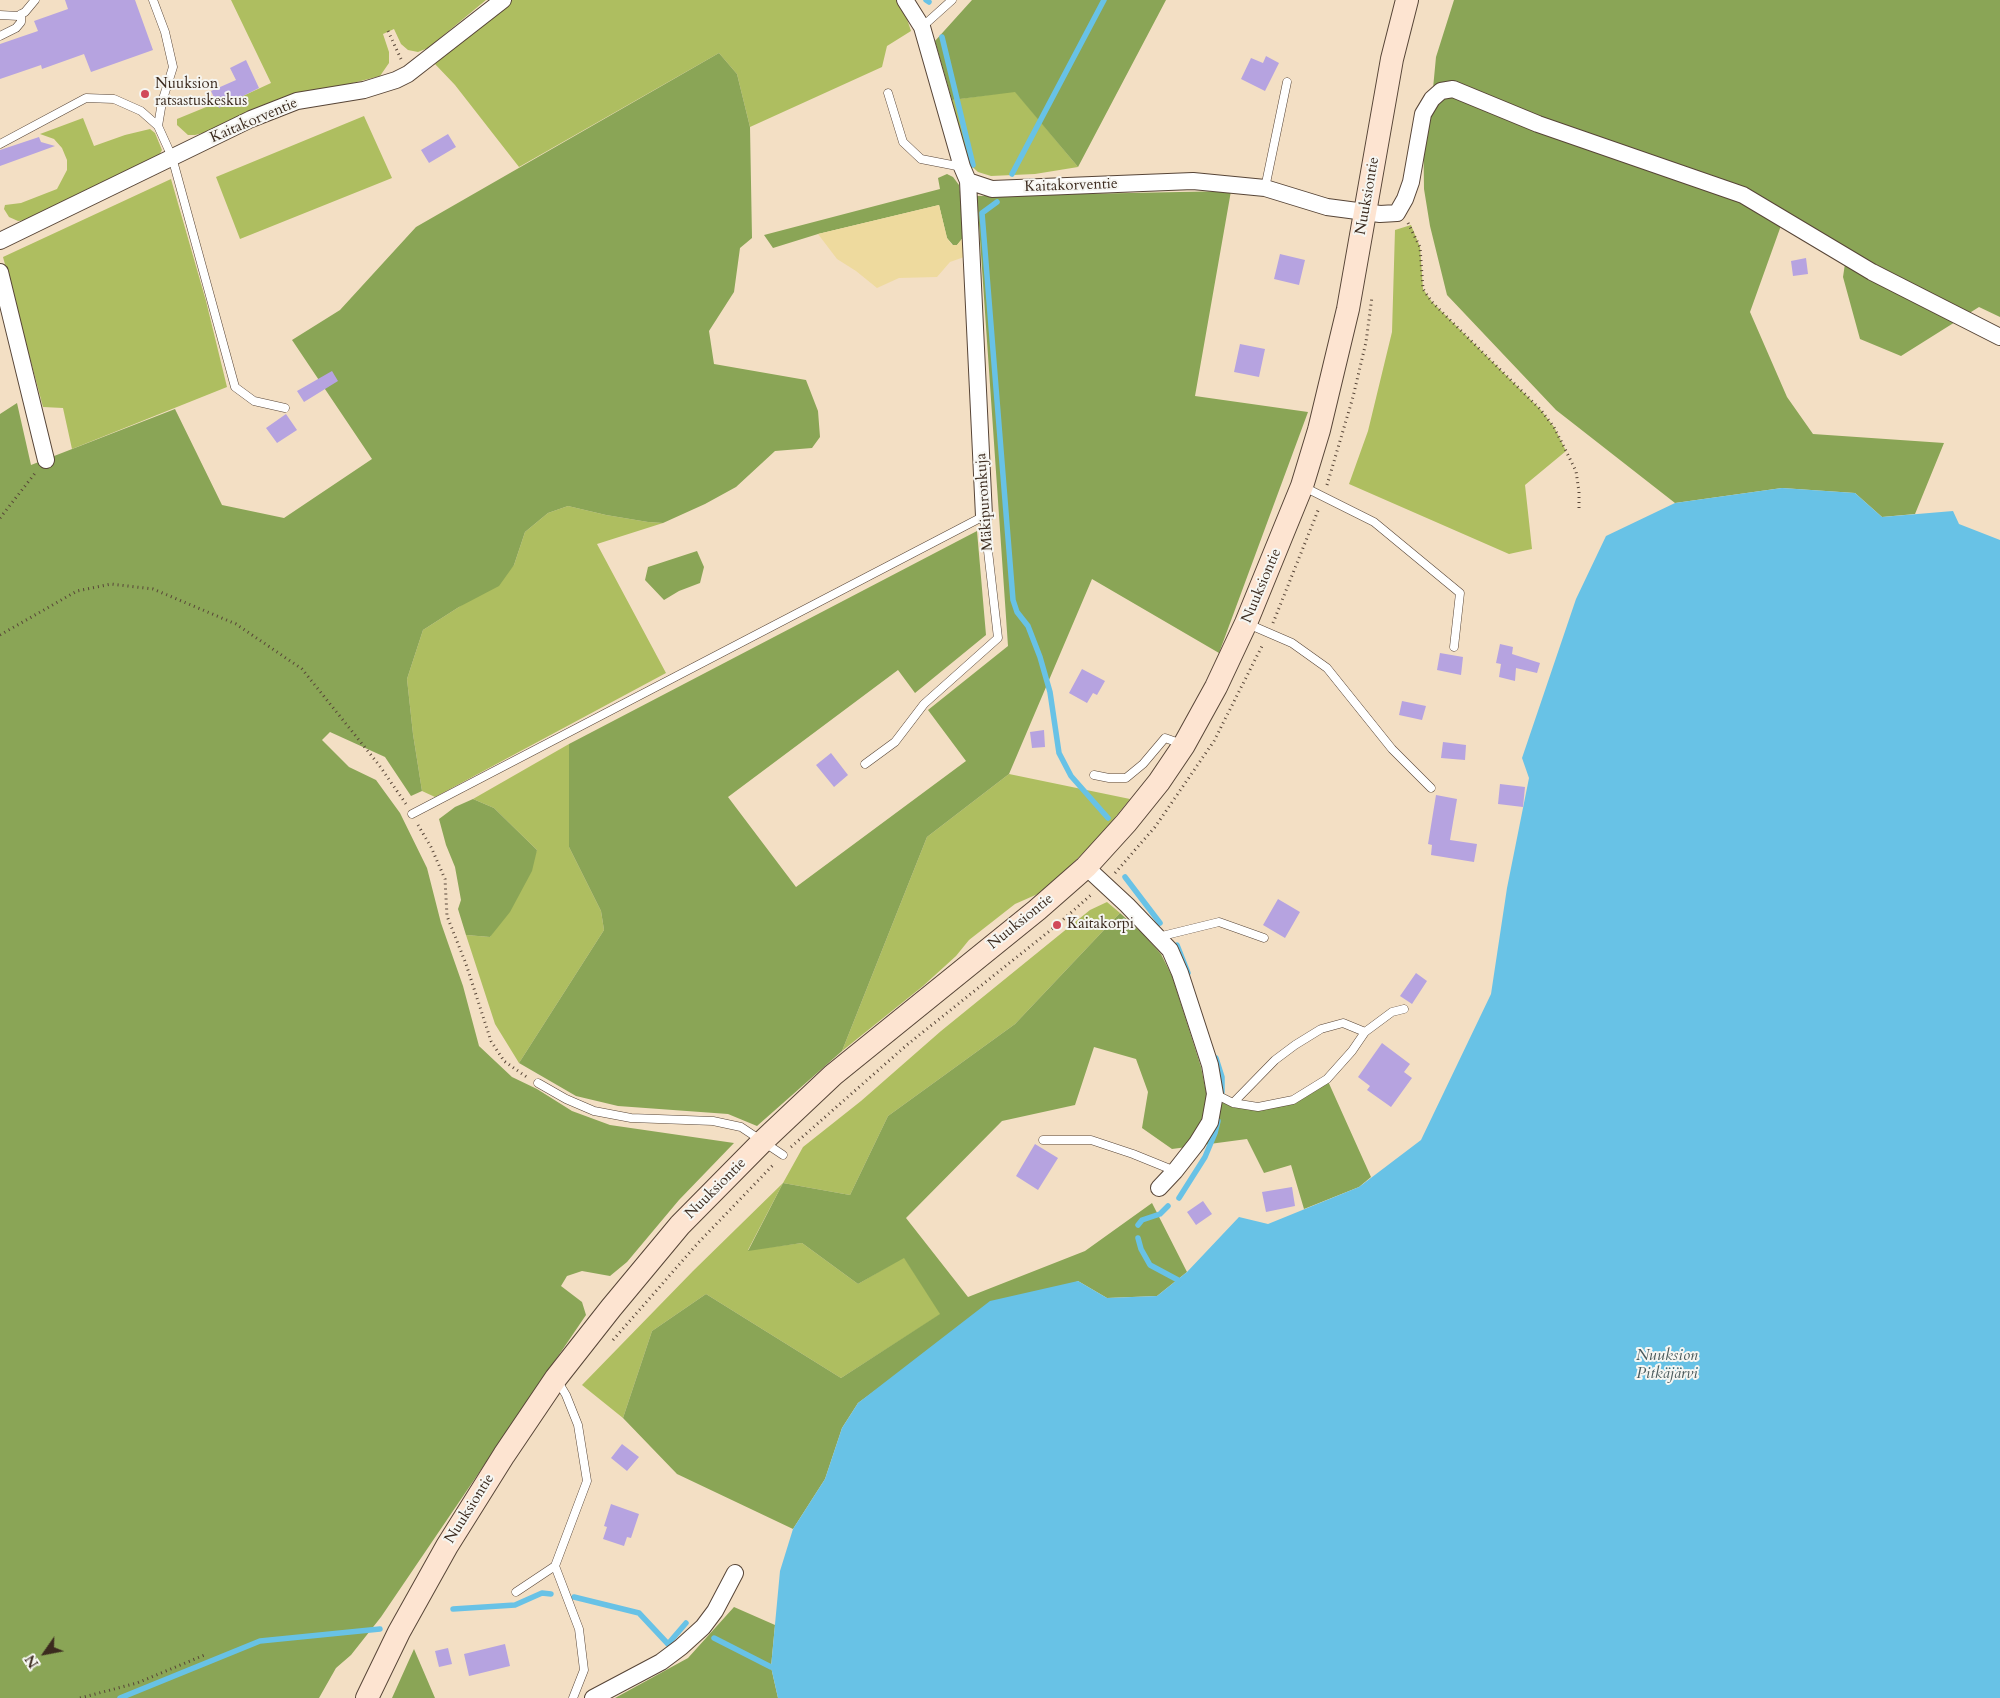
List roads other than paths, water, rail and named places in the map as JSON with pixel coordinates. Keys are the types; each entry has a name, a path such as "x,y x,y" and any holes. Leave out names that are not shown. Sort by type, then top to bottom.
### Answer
{"street":[{"name":"Kaitakorventie","path":"1,237 251,119 297,101 364,90 396,80 408,74 502,0"},
{"path":"905,0 922,27 965,174"},
{"name":"Nuuksiontie","path":"366,1698 399,1632 447,1546 504,1455 556,1378 680,1225 763,1141 833,1075 1037,910 1086,867 1126,823 1159,782 1184,745 1216,687 1246,623 1302,486 1334,375 1348,309 1392,59 1407,0"},
{"name":"Kaitakorventie","path":"965,174 992,188 1193,181 1265,188 1327,207 1380,214 1397,213 1405,199 1410,182 1423,114 1432,99 1441,91 1452,89 1538,124 1743,195 1872,272 2000,337"},
{"name":"Mäkipuronkuja","path":"965,174 984,516"},
{"path":"0,272 46,460"},
{"path":"1086,867 1170,950 1180,973 1210,1065 1215,1094 1210,1122 1176,1171 1159,1188"},
{"path":"593,1698 661,1662 681,1647 703,1627 715,1611 735,1573"}],"lane":[{"path":"0,15 21,14 32,6 35,0"},
{"path":"153,0 173,67 162,102 158,126"},
{"path":"922,27 952,0"},
{"path":"0,36 16,28 21,22 21,14"},
{"path":"1265,188 1287,82"},
{"path":"888,93 903,142 921,159 965,174"},
{"path":"0,144 86,98 114,99 141,111 158,126 172,157 235,387 254,401 285,408"},
{"path":"1302,486 1374,522 1460,593 1454,647"},
{"path":"412,814 984,516"},
{"name":"Mäkipuronkuja","path":"865,764 895,742 924,704 998,638 984,516"},
{"path":"1246,623 1292,643 1327,668 1392,749 1431,788"},
{"path":"1094,775 1109,778 1126,778 1143,764 1165,738 1184,745"},
{"path":"1158,937 1220,922 1264,938"},
{"path":"1215,1094 1233,1103 1258,1107 1293,1100 1326,1079 1352,1051 1365,1032 1392,1012 1404,1009"},
{"path":"1233,1103 1275,1060 1321,1029 1343,1023 1365,1032"},
{"path":"538,1084 594,1111 631,1118 713,1121 741,1127 783,1155"},
{"path":"1043,1140 1091,1140 1176,1171"},
{"path":"516,1592 555,1566 588,1482 578,1425 566,1395 556,1378"},
{"path":"555,1566 579,1629 584,1670 574,1698"}],"water":[{"name":"Nuuksion Pitkäjärvi","path":"1782,488 1855,493 1882,517 1953,511 1959,524 2000,540 2000,1698 778,1698 771,1667 780,1571 793,1529 825,1479 842,1428 858,1403 990,1301 1078,1281 1107,1298 1157,1296 1187,1272 1239,1217 1268,1224 1359,1187 1421,1140 1491,994 1507,888 1529,778 1522,758 1576,599 1606,536 1675,503"}],"waterway":[{"path":"1012,174 1104,0"},
{"path":"942,37 973,165"},
{"path":"997,202 982,213 1013,600 1017,612 1028,626 1040,657 1050,692 1059,753 1071,776 1108,818"},
{"path":"1125,877 1160,923"},
{"path":"1177,945 1188,973"},
{"path":"1216,1058 1222,1077 1222,1092"},
{"path":"1179,1198 1205,1157 1218,1121"},
{"path":"1138,1225 1142,1220 1160,1214 1168,1206"},
{"path":"1138,1238 1141,1249 1150,1265 1178,1280"},
{"path":"453,1609 515,1605 542,1593 551,1594"},
{"path":"574,1597 639,1613 668,1644 686,1623"},
{"path":"120,1698 260,1641 380,1629"},
{"path":"714,1638 771,1667"}],"place":[{"name":"Nuuksion ratsastuskeskus","path":"145,94"},
{"name":"Kaitakorpi","path":"1057,925"}]}
